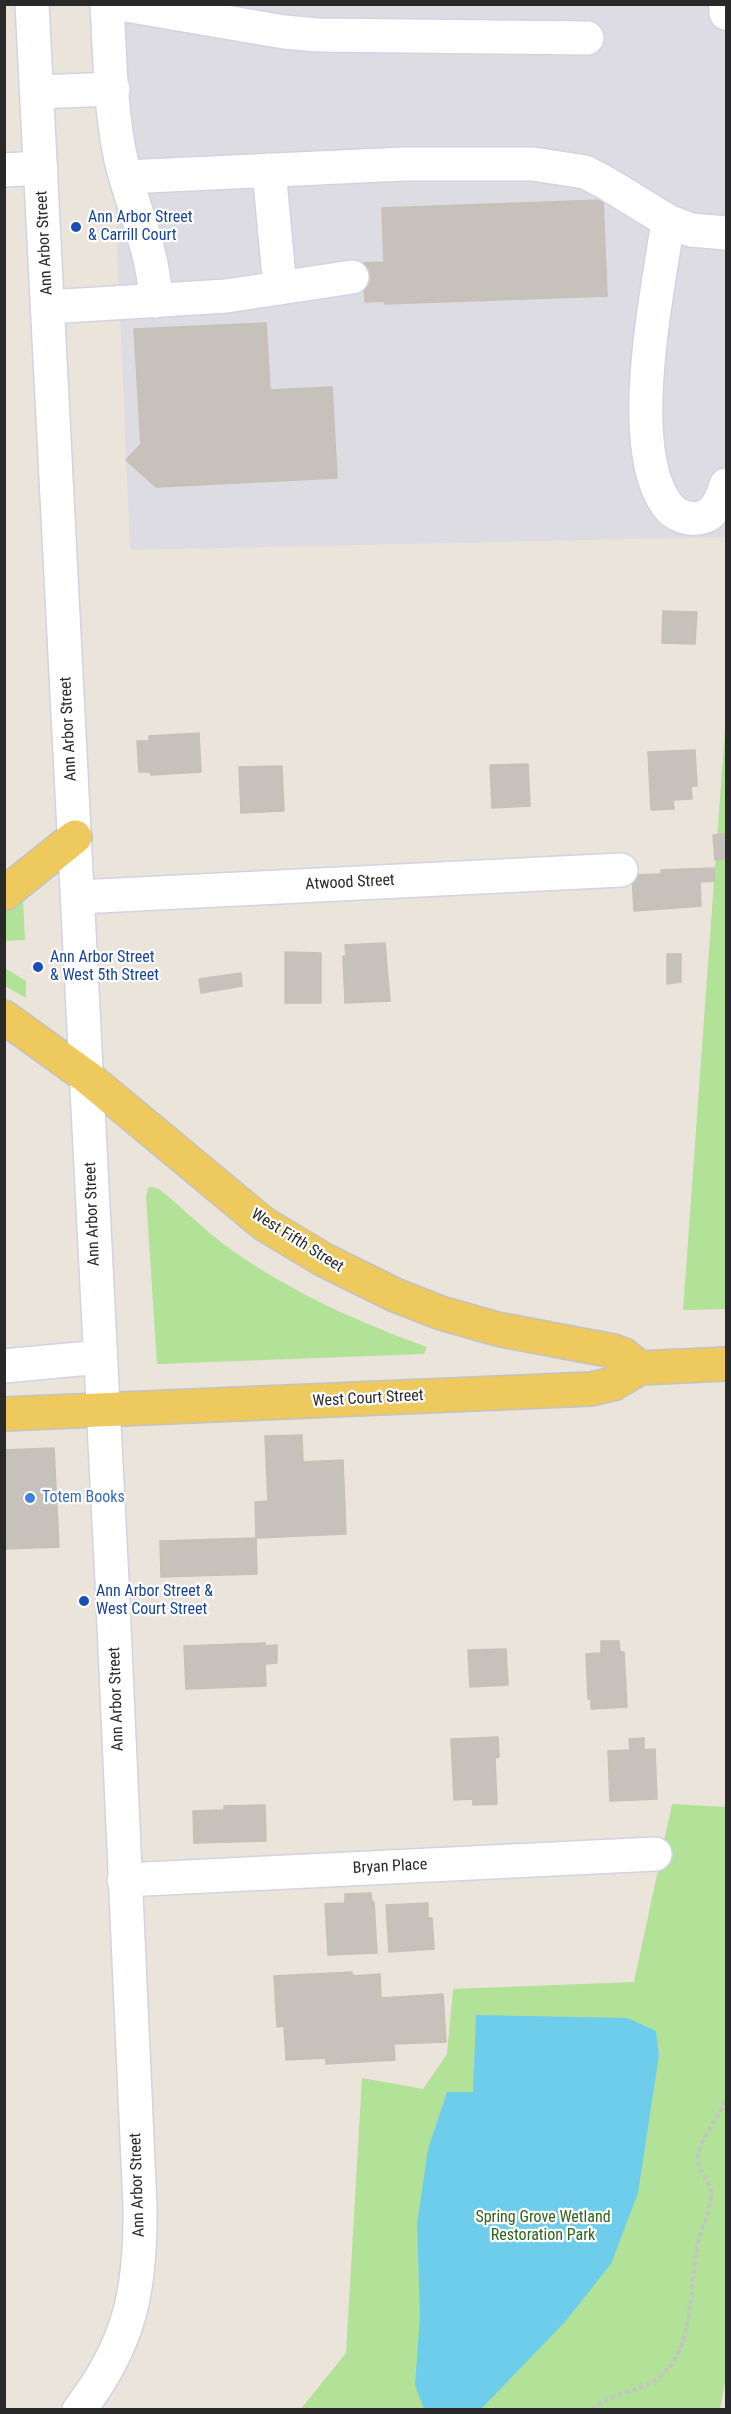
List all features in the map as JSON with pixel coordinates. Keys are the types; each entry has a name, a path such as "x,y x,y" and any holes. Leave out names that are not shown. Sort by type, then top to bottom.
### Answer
{"main road":[{"path":"4,894 75,837"},
{"name":"West Fifth Street","path":"4,1017 87,1077 264,1224 304,1250 349,1274 441,1313 497,1329 612,1351 624,1355 640,1368"},
{"name":"West Court Street","path":"4,1414 591,1389 613,1384 640,1368 726,1364"}],"street":[{"name":"Ann Arbor Street","path":"32,4 87,1077 139,2176 138,2278 128,2320 118,2346 95,2389 79,2409"},
{"path":"107,4 117,138 126,177 150,254 156,302"},
{"path":"120,4 307,34 365,37 587,38"},
{"path":"726,4 726,13"},
{"path":"37,92 113,89"},
{"path":"126,177 403,164 533,164 585,172 668,221 691,230 726,233"},
{"path":"4,170 41,168"},
{"path":"269,170 280,288"},
{"path":"668,221 647,386 645,432 647,455 657,488 671,510 678,515 696,519 706,517 714,511 726,485"},
{"path":"48,307 226,296 352,277"},
{"name":"Atwood Street","path":"78,897 621,870"},
{"path":"4,1366 100,1357"},
{"name":"Bryan Place","path":"124,1880 655,1854"}],"path":[{"path":"592,2409 607,2398 656,2380 665,2373 678,2355 687,2324 696,2248 711,2193 710,2185 701,2172 698,2155 726,2099"}],"shaded area":[{"path":"107,5 726,5 726,537 130,550"}],"green space":[{"path":"726,715 726,1309 683,1310"},
{"path":"23,899 25,940 5,941 5,910"},
{"path":"5,968 26,981 26,998 5,986"},
{"path":"148,1188 159,1189 223,1244 256,1266 327,1305 427,1347 424,1354 157,1364 146,1196"},
{"name":"Spring Grove Wetland Restoration Park","path":"672,1804 726,1807 726,2377 720,2409 300,2410 346,2353 362,2078 423,2089 447,2054 453,1989 634,1982"}],"water":[{"path":"476,2015 627,2018 656,2031 659,2055 638,2193 611,2264 564,2323 481,2409 424,2409 415,2385 420,2317 417,2224 428,2149 447,2092 473,2092"}],"building":[{"path":"603,200 607,296 385,304 385,301 365,302 363,263 384,262 382,208"},
{"path":"266,323 270,390 332,387 337,478 156,487 126,460 141,444 134,329"},
{"path":"663,611 697,612 695,644 662,643"},
{"path":"199,733 201,772 151,775 150,772 139,772 137,741 149,741 149,736"},
{"path":"695,750 697,786 691,786 692,799 673,800 674,809 651,810 648,752"},
{"path":"528,764 530,806 492,808 490,765"},
{"path":"282,766 284,811 241,813 239,767"},
{"path":"726,834 726,859 715,860 713,835"},
{"path":"714,868 715,881 700,882 701,906 634,911 632,875 661,874 661,870"},
{"path":"385,943 390,1001 345,1003 343,956 346,956 345,945"},
{"path":"285,952 321,953 321,1003 285,1003"},
{"path":"667,954 681,954 681,982 667,984"},
{"path":"241,973 242,986 201,993 199,979"},
{"path":"302,1435 303,1462 343,1460 346,1534 256,1538 255,1502 268,1501 265,1436"},
{"name":"Totem Books","path":"54,1448 59,1547 4,1549 4,1450"},
{"path":"256,1538 257,1574 161,1577 160,1541"},
{"path":"601,1641 619,1641 620,1652 624,1652 627,1707 591,1709 591,1699 588,1699 586,1654 601,1653"},
{"path":"265,1643 265,1646 277,1645 277,1663 265,1664 266,1686 186,1689 184,1646"},
{"path":"506,1649 508,1685 470,1687 468,1650"},
{"path":"498,1737 499,1757 495,1758 497,1804 473,1805 473,1799 454,1800 451,1739"},
{"path":"644,1738 644,1750 655,1749 657,1799 610,1801 608,1751 630,1750 629,1739"},
{"path":"265,1805 266,1841 194,1843 193,1811 224,1810 224,1806"},
{"path":"371,1893 372,1902 374,1902 377,1953 328,1955 325,1904 345,1903 345,1894"},
{"path":"428,1903 428,1918 432,1918 434,1949 389,1952 386,1905"},
{"path":"352,1972 353,1976 380,1974 381,1998 443,1994 446,2042 394,2044 395,2060 326,2064 326,2058 286,2060 284,2026 277,2027 274,1976"}],"place":[{"name":"Ann Arbor Street & Carrill Court","path":"76,227"},
{"name":"Ann Arbor Street & West 5th Street","path":"38,967"},
{"name":"Totem Books","path":"30,1498"},
{"name":"Ann Arbor Street & West Court Street","path":"84,1601"}]}
